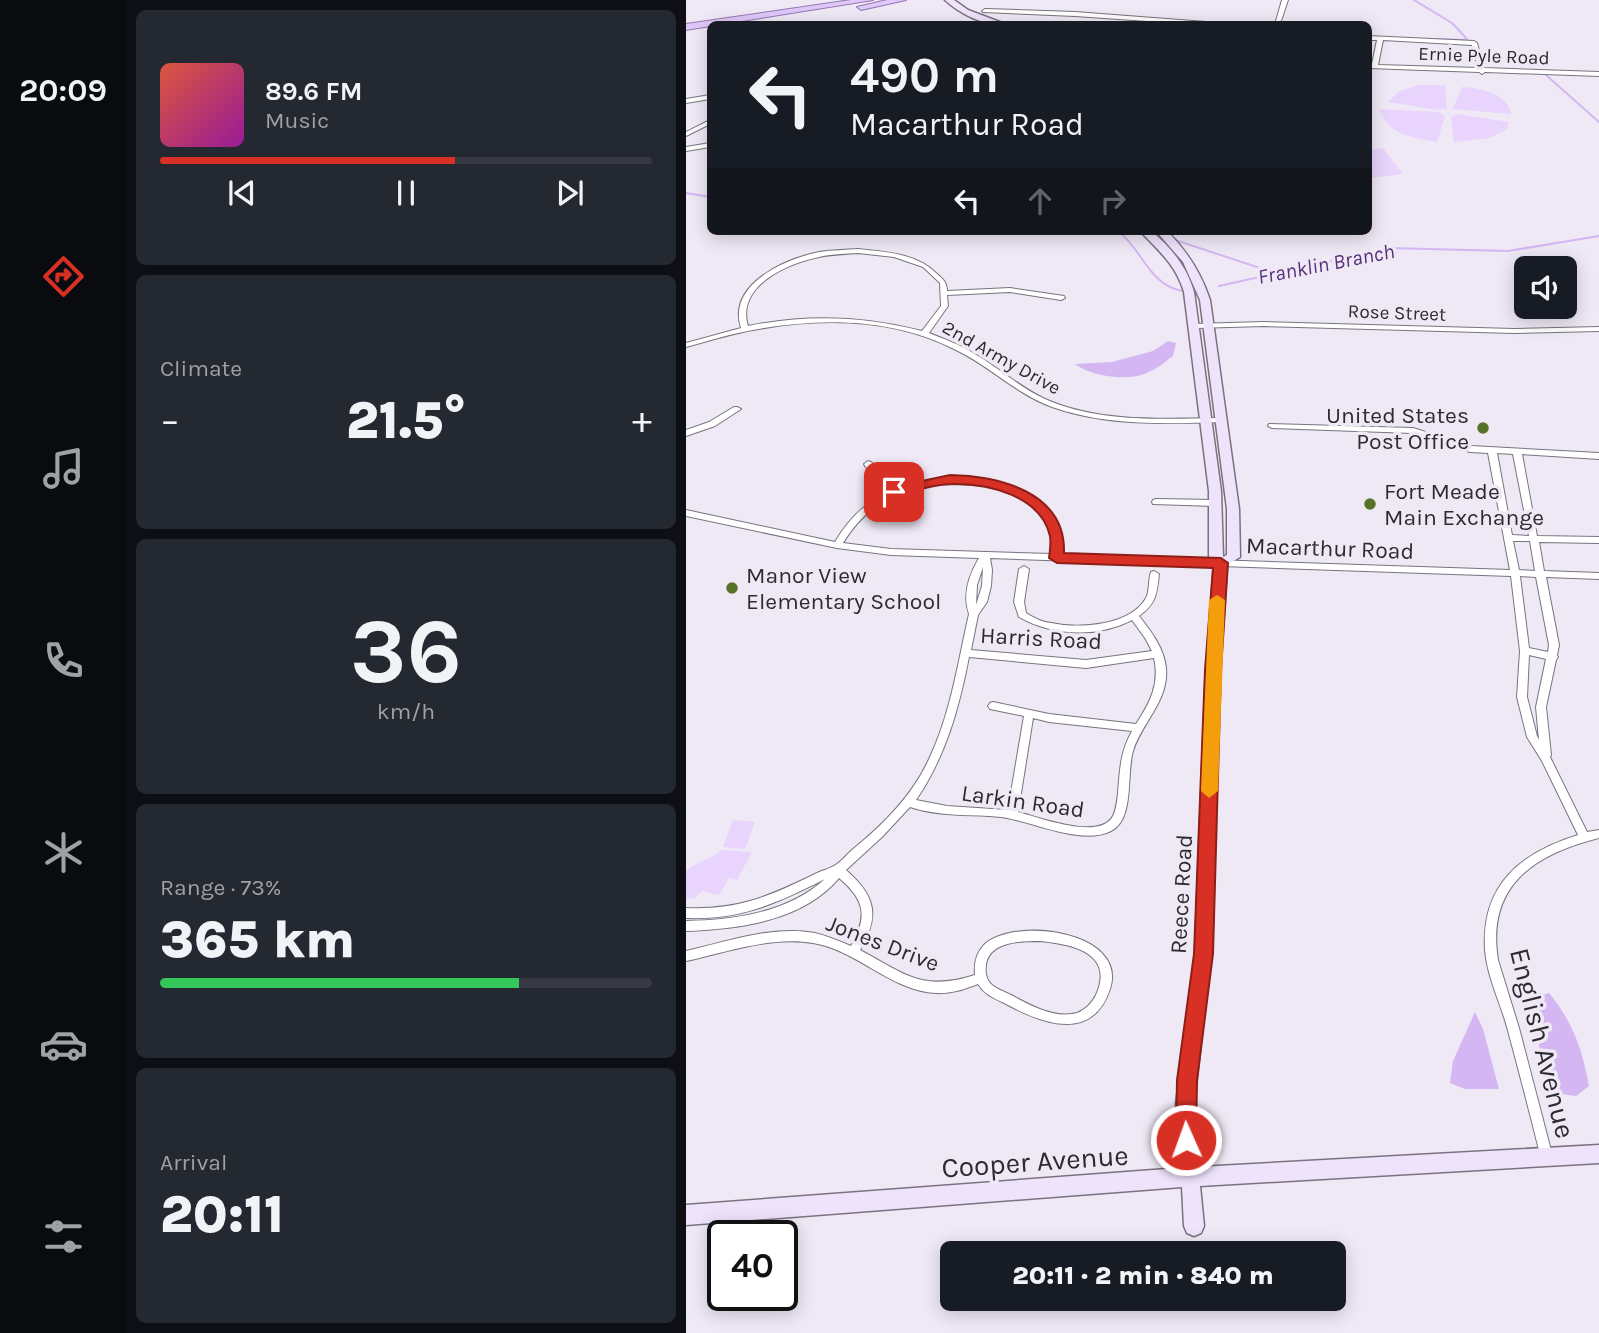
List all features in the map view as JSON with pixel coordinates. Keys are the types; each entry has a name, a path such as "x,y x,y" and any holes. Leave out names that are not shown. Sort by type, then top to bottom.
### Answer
{"main road":[{"path":"727,21 869,0"},
{"path":"776,21 902,0"},
{"path":"686,27 707,24"},
{"path":"686,33 707,30"}],"street":[{"path":"949,0 955,8 983,18 1056,13 1165,21"},
{"path":"1278,21 1285,0"},
{"path":"1055,21 1056,13"},
{"path":"1372,38 1474,43 1482,72"},
{"path":"1372,66 1380,39"},
{"name":"Ernie Pyle Road","path":"1372,66 1482,72 1599,74"},
{"path":"686,101 707,98"},
{"path":"686,134 707,124"},
{"path":"686,149 707,146"},
{"name":"Reece Road","path":"1150,235 1158,241 1186,278 1195,326 1216,503 1215,557 1221,563 1213,670 1203,954 1185,1104 1194,1226"},
{"name":"Reece Road","path":"1165,235 1176,245 1197,276 1209,326 1233,509 1234,557 1221,563"},
{"path":"745,329 742,307 758,281 787,263 821,253 861,249 901,255 934,273 945,293 941,314 924,334"},
{"path":"945,293 1010,290 1061,298"},
{"name":"2nd Army Drive","path":"686,345 745,329 789,322 844,320 881,324 924,334 974,355 1010,383 1054,405 1121,419 1221,420"},
{"name":"Rose Street","path":"1195,326 1285,324 1483,331 1599,329"},
{"path":"686,433 712,424 737,409"},
{"path":"1272,426 1413,431 1470,449 1599,456"},
{"path":"1492,451 1515,574 1525,651 1523,704 1532,737 1546,759 1584,837"},
{"path":"1517,452 1542,575 1553,657 1541,707 1546,759"},
{"path":"868,464 894,492"},
{"path":"837,545 863,510 894,492 950,479 977,480 1010,489 1032,500 1047,515 1058,537 1057,558"},
{"path":"1156,502 1216,503"},
{"name":"Macarthur Road","path":"686,513 837,545 891,552 1515,574"},
{"path":"1508,538 1599,540"},
{"path":"686,926 735,922 783,908 827,884 837,869 888,825 909,802 939,751 974,614 982,607 989,566 985,556"},
{"path":"1024,569 1019,609 1022,615 1033,622 1078,630 1099,627 1133,615 1148,603 1154,574"},
{"path":"1515,574 1599,576"},
{"name":"Larkin Road","path":"909,802 931,810 1012,815 1068,828 1101,830 1110,827 1119,817 1127,751 1160,687 1161,665 1157,653 1148,634 1133,615"},
{"path":"1525,651 1553,657"},
{"name":"Harris Road","path":"965,653 1086,664 1157,653"},
{"path":"1523,704 1541,707"},
{"path":"993,706 1029,714 1139,729"},
{"path":"1012,815 1029,714"},
{"name":"English Avenue","path":"1547,1158 1491,950 1495,904 1510,878 1529,859 1562,842 1599,834"},
{"path":"686,913 721,912 748,907 837,869"},
{"path":"837,869 860,889 867,904 867,926 853,952"},
{"name":"Jones Drive","path":"686,956 793,936 817,938 926,987 949,987 981,978"},
{"path":"1040,936 1087,946 1102,961 1107,978 1102,996 1091,1009 1074,1018 1055,1020 1033,1013 988,988 981,978 980,964 985,953 995,943 1007,938 1040,936"},
{"name":"Cooper Avenue","path":"686,1215 1189,1177 1599,1154"}],"shaded area":[{"path":"1418,85 1445,85 1447,109 1388,102 1398,92"},
{"path":"1462,87 1484,90 1499,96 1509,107 1511,114 1453,109"},
{"path":"1380,109 1439,112 1445,116 1437,142 1411,137 1395,130 1383,118"},
{"path":"1457,114 1509,122 1507,129 1490,138 1454,142 1451,117"},
{"path":"1383,148 1403,174 1372,178 1372,150"},
{"path":"1168,341 1176,343 1173,356 1152,370 1136,376 1098,374 1075,364 1112,362 1153,351"},
{"path":"733,820 755,822 745,849 723,847"},
{"path":"721,850 752,852 737,880 729,878 719,895 702,891 695,898 686,899 686,871"},
{"path":"1549,993 1570,1025 1583,1060 1589,1086 1576,1096 1555,1093 1545,1071 1528,1000"},
{"path":"1475,1012 1483,1029 1499,1089 1465,1089 1450,1083 1453,1061"}],"waterway":[{"path":"1414,0 1452,23 1467,39"},
{"path":"1439,39 1467,40"},
{"path":"1546,75 1599,122"},
{"name":"Franklin Branch","path":"686,193 707,196"},
{"name":"Franklin Branch","path":"1122,235 1153,274 1171,287 1182,291"},
{"name":"Franklin Branch","path":"1219,286 1389,248 1508,251 1599,236"},
{"path":"1175,240 1275,273"}],"slow traffic":[{"path":"1209,791 1217,600"}],"place":[{"name":"United States Post Office","path":"1483,428"},
{"name":"Fort Meade Main Exchange","path":"1370,504"},
{"name":"Manor View Elementary School","path":"732,588"}],"route":[{"path":"894,492 921,483 964,479 1000,485 1021,493 1040,507 1054,527 1058,537 1057,558 1221,563 1213,670 1203,954 1187,1080 1186,1140"}]}
